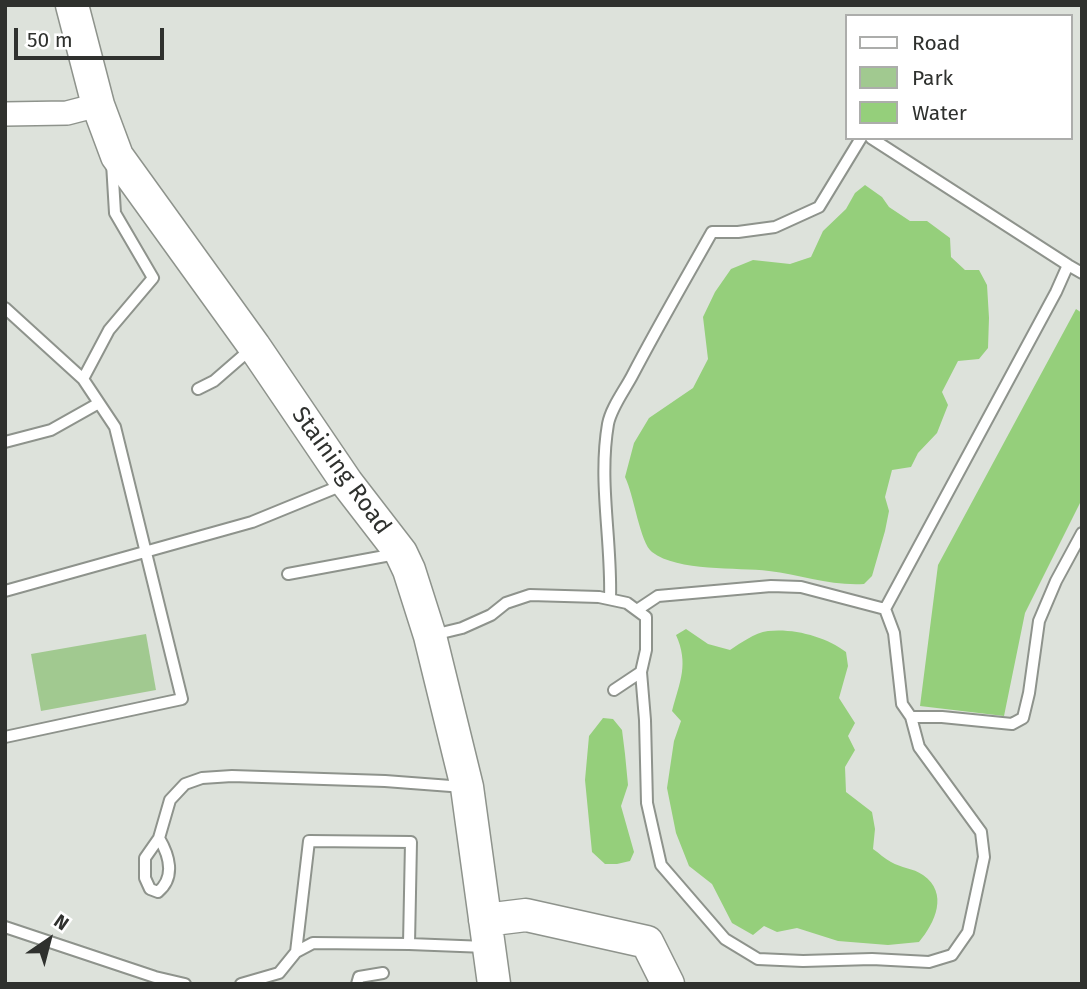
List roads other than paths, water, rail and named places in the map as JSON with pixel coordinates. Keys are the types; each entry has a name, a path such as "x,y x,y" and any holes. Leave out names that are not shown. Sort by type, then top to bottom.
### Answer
{"street":[{"name":"Staining Road","path":"72,5 111,144 347,483 401,553 416,589 430,636 467,787 494,984"},
{"path":"5,114 67,113 98,105"},
{"path":"487,934 526,915 647,942 668,984"}],"lane":[{"path":"610,599 611,565 605,503 608,420 635,369 712,232 775,227 819,207 860,140"},
{"path":"874,140 1082,273"},
{"path":"83,379 109,330 153,278 115,213 111,144"},
{"path":"430,636 462,628 491,615 506,603 530,595 610,599 627,603 646,617 646,650 641,672 647,803 661,865 725,939 758,959 929,962 952,954 968,932 984,857 981,832 919,747 911,717 902,704 894,633 885,609 1068,265"},
{"path":"5,308 83,379 115,426 182,699 5,737"},
{"path":"198,389 214,381 254,346"},
{"path":"5,442 51,429 99,403"},
{"path":"5,591 252,522 347,483"},
{"path":"911,717 942,717 1012,724 1023,718 1039,621 1056,581 1082,533"},
{"path":"288,574 401,553"},
{"path":"637,610 658,596 771,586 802,587 885,609"},
{"path":"614,690 641,672"},
{"path":"159,838 170,800 185,784 202,778 232,776 385,780 467,787"},
{"path":"296,952 309,842 411,842 409,944"},
{"path":"5,927 155,977 184,984"},
{"path":"242,984 279,973 296,952 313,943 475,948 487,934"},
{"path":"357,984 359,977 383,973"}],"water":[{"path":"865,185 882,197 889,207 910,221 927,221 950,238 951,257 965,270 979,270 987,285 989,318 988,348 979,359 958,361 942,392 948,405 937,433 918,453 911,467 892,470 885,497 889,511 872,576 864,584 840,583 769,571 692,566 677,563 652,552 644,539 625,477 634,443 649,418 693,388 708,359 703,317 715,292 731,269 753,260 790,264 811,257 823,231 846,209 855,193"},
{"path":"1076,309 1082,313 1082,499 1025,613 1004,716 920,706 938,565"},
{"path":"686,629 708,644 730,650 758,634 778,630 820,638 846,652 848,666 839,698 855,723 848,736 855,750 845,767 846,792 872,812 875,829 873,849 891,862 923,875 936,890 937,908 930,926 919,942 888,945 838,941 797,928 777,932 764,926 753,935 732,923 712,884 689,866 676,833 667,788 674,741 681,721 672,711 683,664 676,635"},
{"path":"603,718 613,719 622,730 628,785 621,806 634,852 630,861 617,864 605,864 592,852 585,780 589,736"}]}
